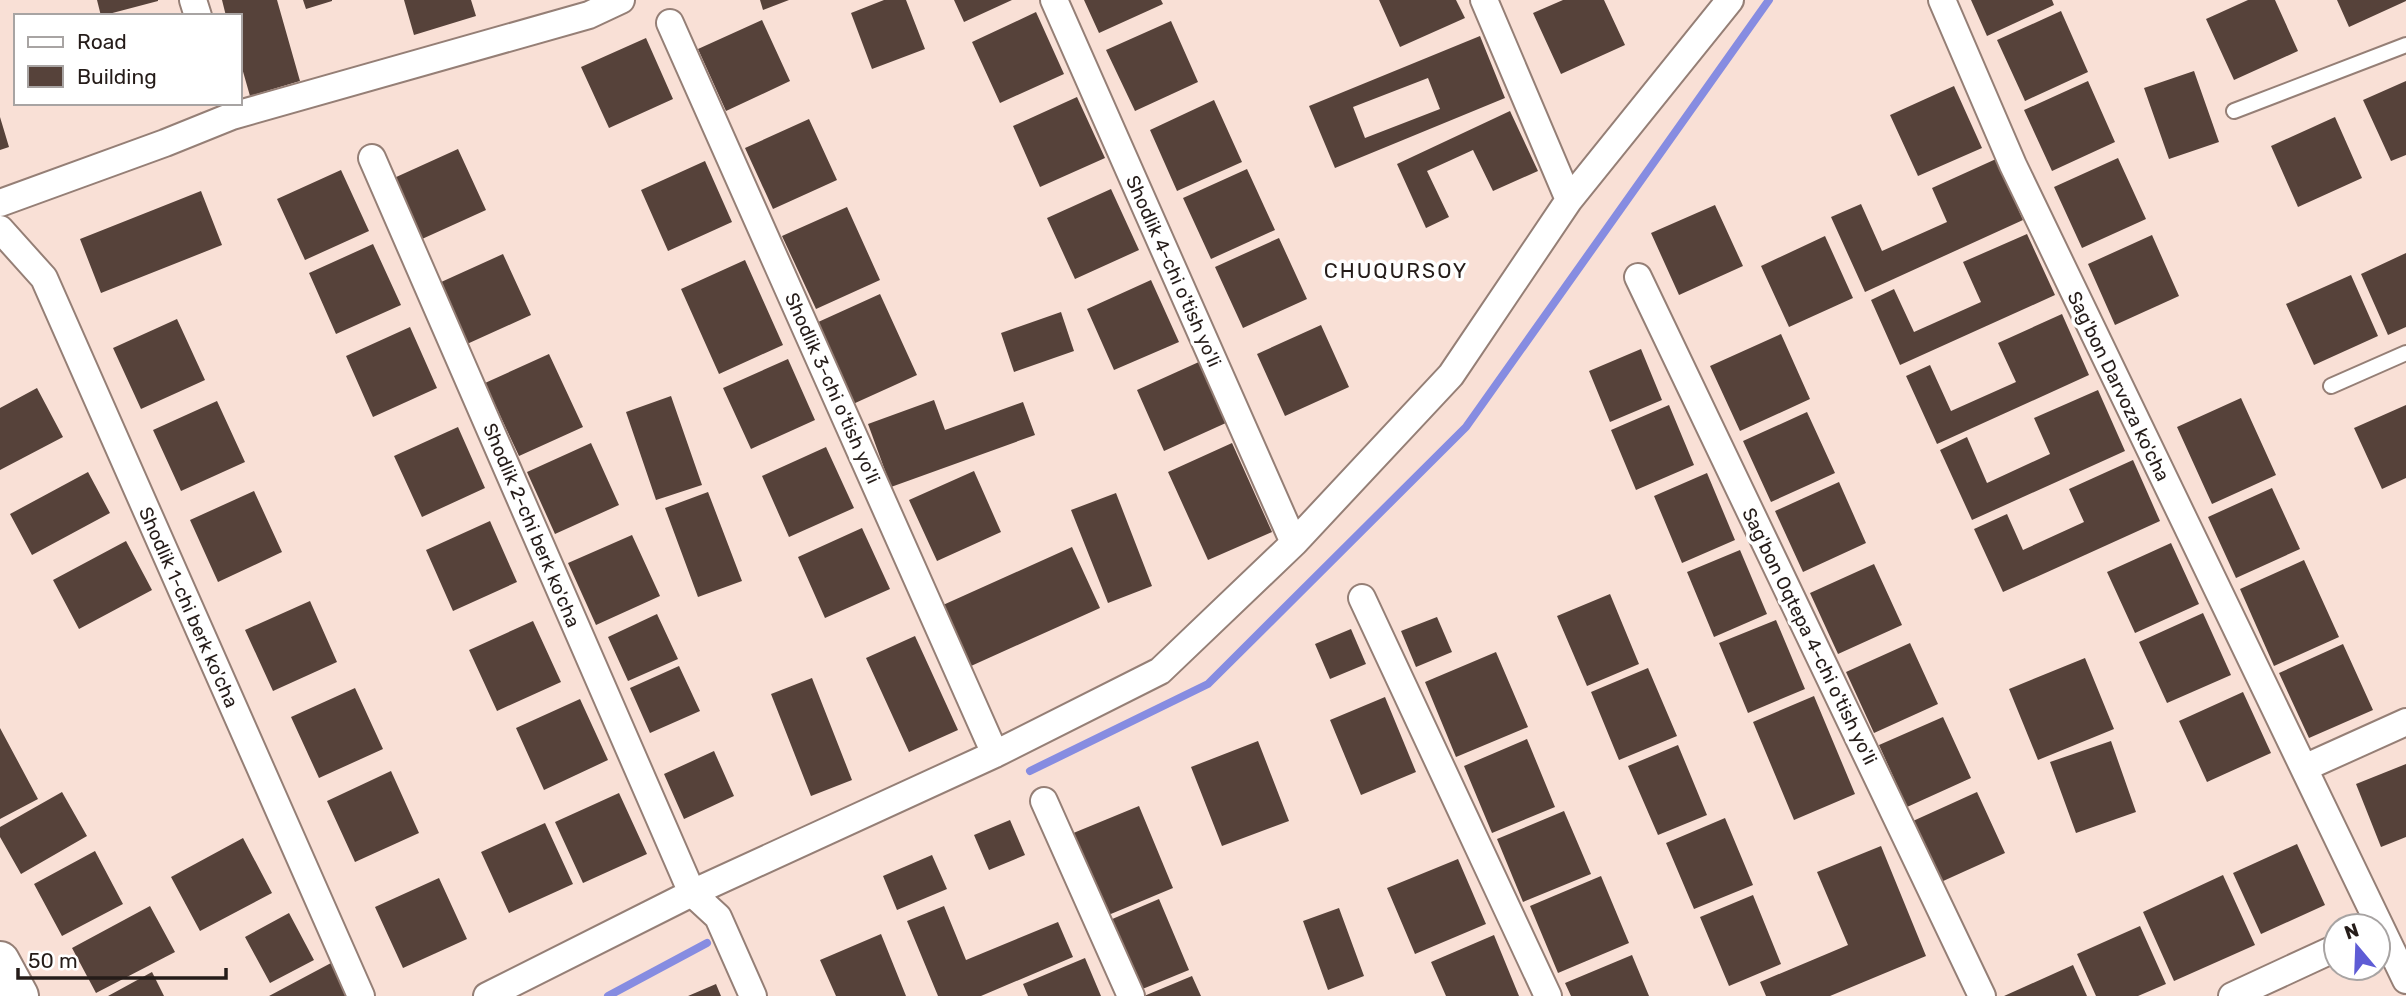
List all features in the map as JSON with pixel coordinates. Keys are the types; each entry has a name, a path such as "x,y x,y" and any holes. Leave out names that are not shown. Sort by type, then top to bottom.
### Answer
{"main road":[{"path":"0,961 19,996"}],"street":[{"path":"0,203 165,143 230,110 589,15 621,0"},
{"name":"Shodlik 4-chi o'tish yo'li","path":"1054,0 1294,542"},
{"path":"1484,0 1569,200"},
{"path":"487,996 692,893 995,754 1160,671 1294,542 1451,375 1569,200 1730,0"},
{"name":"Sag'bon Darvoza ko'cha","path":"1942,0 2013,165 2372,912"},
{"name":"Shodlik 3-chi o'tish yo'li","path":"670,23 995,754"},
{"name":"Shodlik 2-chi berk ko'cha","path":"372,158 692,893"},
{"name":"Shodlik 1-chi berk ko'cha","path":"0,229 44,278 361,996"},
{"name":"Sag'bon Oqtepa 4-chi o'tish yo'li","path":"1638,277 1982,996"},
{"path":"1362,598 1548,996"},
{"path":"2304,768 2406,722"},
{"path":"1044,801 1131,996"},
{"path":"692,893 718,917 753,996"},
{"name":"Sag'bon Darvoza ko'cha","path":"2392,952 2406,980"},
{"path":"2232,996 2322,954"}],"lane":[{"path":"2234,110 2406,45"},
{"path":"2331,386 2406,353"}],"building":[{"path":"97,0 158,0 109,14 100,14"},
{"path":"222,0 277,0 300,81 250,96 242,68 242,14 226,14"},
{"path":"303,0 332,0 332,1 306,9"},
{"path":"404,0 471,0 476,16 414,35"},
{"path":"760,0 789,0 763,10"},
{"path":"884,0 906,0 925,49 872,69 851,13"},
{"path":"954,0 1012,0 964,22"},
{"path":"1084,0 1161,0 1163,4 1099,33"},
{"path":"1379,0 1456,0 1465,18 1400,47"},
{"path":"1563,0 1604,0 1625,45 1561,74 1533,13"},
{"path":"1971,0 2052,0 2054,5 1987,36"},
{"path":"2248,0 2275,0 2298,51 2234,80 2206,19"},
{"path":"2337,0 2406,0 2406,1 2349,27"},
{"path":"2061,11 2088,72 2025,101 1997,40"},
{"path":"1036,12 1064,74 1000,103 972,42"},
{"path":"762,20 790,81 726,111 698,49"},
{"path":"1171,21 1198,82 1135,111 1106,50"},
{"path":"1480,36 1505,98 1335,168 1309,106","holes":["1428,78 1440,109 1365,138 1353,107"]},
{"path":"646,38 673,99 609,128 581,67"},
{"path":"2194,71 2219,142 2169,159 2144,88"},
{"path":"2088,81 2115,142 2052,171 2024,110"},
{"path":"2406,81 2406,155 2391,161 2363,100"},
{"path":"1954,86 1982,148 1918,176 1890,115"},
{"path":"1077,97 1105,158 1040,187 1013,126"},
{"path":"1214,100 1242,162 1177,191 1150,130"},
{"path":"1510,111 1538,171 1493,191 1473,150 1427,171 1449,217 1426,228 1397,164"},
{"path":"0,117 9,147 0,150"},
{"path":"2335,117 2362,178 2298,207 2271,146"},
{"path":"809,119 837,180 773,209 745,148"},
{"path":"458,149 486,210 422,239 394,178"},
{"path":"2118,158 2146,219 2082,248 2054,187"},
{"path":"1996,159 2023,220 1865,292 1831,217 1861,204 1882,251 1947,222 1932,188"},
{"path":"705,161 732,222 668,251 641,190"},
{"path":"1247,169 1275,230 1211,259 1183,198"},
{"path":"341,170 369,231 305,260 277,199"},
{"path":"1111,189 1139,250 1075,279 1047,218"},
{"path":"201,191 222,245 101,293 80,239"},
{"path":"1715,205 1743,266 1679,295 1651,233"},
{"path":"847,207 880,280 816,309 782,236"},
{"path":"2027,234 2055,295 1900,365 1871,300 1894,289 1914,332 1981,302 1963,262"},
{"path":"2152,235 2179,296 2115,325 2088,264"},
{"path":"1825,236 1853,298 1789,327 1761,266"},
{"path":"1279,238 1307,299 1243,328 1215,267"},
{"path":"373,244 401,305 336,334 309,273"},
{"path":"2406,253 2406,327 2388,335 2361,274"},
{"path":"503,254 531,315 467,344 439,283"},
{"path":"745,260 783,345 719,374 681,289"},
{"path":"2351,275 2378,336 2314,365 2286,304"},
{"path":"1151,280 1179,342 1114,370 1087,309"},
{"path":"880,294 917,375 853,404 816,323"},
{"path":"1061,312 1074,351 1014,372 1001,333"},
{"path":"2062,314 2089,375 1937,444 1906,376 1930,365 1951,411 2016,382 1998,343"},
{"path":"177,319 205,380 141,409 113,348"},
{"path":"1321,325 1349,387 1285,416 1257,354"},
{"path":"410,327 437,388 373,417 346,356"},
{"path":"1781,334 1810,399 1740,431 1710,366"},
{"path":"1641,349 1662,400 1610,422 1589,371"},
{"path":"549,354 583,427 519,456 485,383"},
{"path":"788,359 815,420 751,449 723,388"},
{"path":"1201,361 1228,422 1164,451 1137,390"},
{"path":"37,388 63,437 0,470 0,408"},
{"path":"2098,390 2125,451 1972,520 1940,450 1967,437 1987,483 2050,454 2034,418"},
{"path":"671,396 702,485 656,500 626,412"},
{"path":"2241,398 2276,475 2212,504 2177,427"},
{"path":"934,400 945,430 1023,402 1035,435 891,487 868,424"},
{"path":"217,401 245,462 181,491 153,430"},
{"path":"1669,405 1694,465 1636,490 1611,430"},
{"path":"2406,405 2406,478 2382,489 2354,428"},
{"path":"1807,412 1835,473 1771,502 1743,441"},
{"path":"458,427 485,488 422,517 394,456"},
{"path":"591,443 619,505 555,534 527,472"},
{"path":"1232,443 1272,532 1208,560 1168,472"},
{"path":"826,447 854,508 789,537 762,476"},
{"path":"2133,460 2160,521 2003,592 1974,529 2007,514 2023,550 2084,522 2069,489"},
{"path":"974,471 1001,532 937,561 909,500"},
{"path":"88,472 110,513 32,555 10,514"},
{"path":"1707,473 1735,540 1682,563 1654,496"},
{"path":"1839,482 1866,543 1803,572 1775,511"},
{"path":"2272,488 2300,549 2236,578 2208,517"},
{"path":"254,491 282,552 218,582 190,520"},
{"path":"708,492 742,581 698,597 665,508"},
{"path":"1116,493 1152,586 1108,603 1071,510"},
{"path":"490,521 517,582 453,611 426,550"},
{"path":"862,528 890,589 825,618 798,557"},
{"path":"632,535 660,596 596,625 568,563"},
{"path":"126,541 152,590 79,629 53,580"},
{"path":"2171,543 2199,604 2135,633 2107,572"},
{"path":"1072,547 1100,608 971,666 943,605"},
{"path":"1740,550 1767,614 1714,637 1687,572"},
{"path":"2304,560 2339,637 2274,666 2240,589"},
{"path":"1874,564 1902,625 1838,654 1810,593"},
{"path":"1610,594 1639,664 1587,686 1557,616"},
{"path":"310,601 337,662 273,691 245,630"},
{"path":"2203,613 2231,675 2167,703 2139,642"},
{"path":"657,614 678,659 628,681 608,637"},
{"path":"1437,617 1452,652 1416,667 1401,631"},
{"path":"1776,620 1805,689 1748,713 1719,643"},
{"path":"533,621 561,682 497,711 469,650"},
{"path":"1351,629 1366,664 1330,679 1315,644"},
{"path":"915,636 958,730 909,752 866,658"},
{"path":"1910,643 1938,704 1874,733 1846,672"},
{"path":"2343,644 2373,710 2309,738 2279,673"},
{"path":"1496,652 1528,727 1456,757 1425,682"},
{"path":"2085,658 2114,729 2038,760 2009,689"},
{"path":"679,666 700,711 650,733 630,688"},
{"path":"1648,668 1677,736 1619,760 1591,692"},
{"path":"812,678 852,780 811,796 771,694"},
{"path":"355,688 383,749 319,778 291,717"},
{"path":"2243,692 2271,753 2207,782 2179,721"},
{"path":"1814,696 1855,794 1794,820 1753,722"},
{"path":"1385,697 1416,772 1361,795 1330,720"},
{"path":"580,699 608,760 544,790 516,728"},
{"path":"1943,717 1971,778 1907,807 1879,745"},
{"path":"0,728 38,799 0,819"},
{"path":"1527,739 1555,807 1492,833 1464,766"},
{"path":"1258,741 1289,821 1222,846 1191,767"},
{"path":"2111,741 2136,812 2076,833 2050,762"},
{"path":"1678,745 1707,815 1658,835 1628,766"},
{"path":"714,751 734,796 684,819 664,774"},
{"path":"2406,764 2406,837 2381,847 2356,784"},
{"path":"391,771 419,833 355,862 327,801"},
{"path":"62,792 87,836 21,874 0,837 0,827"},
{"path":"1977,792 2005,853 1941,882 1913,821"},
{"path":"619,793 647,854 583,883 555,822"},
{"path":"1139,806 1173,888 1106,916 1071,834"},
{"path":"1564,811 1591,874 1523,902 1497,839"},
{"path":"1725,818 1753,885 1694,909 1666,843"},
{"path":"1010,820 1025,855 989,870 974,835"},
{"path":"545,823 573,884 509,913 481,852"},
{"path":"243,838 272,893 200,931 171,877"},
{"path":"2297,844 2325,905 2261,934 2233,873"},
{"path":"1881,846 1926,956 1830,996 1766,996 1760,982 1848,945 1817,872"},
{"path":"95,851 123,904 62,936 34,884"},
{"path":"932,855 947,889 897,910 883,876"},
{"path":"1458,859 1486,924 1415,954 1387,888"},
{"path":"2223,875 2255,945 2174,981 2143,912"},
{"path":"1601,876 1629,943 1558,973 1530,906"},
{"path":"439,878 467,939 403,968 375,907"},
{"path":"1753,895 1781,964 1729,986 1700,917"},
{"path":"1159,899 1189,970 1140,990 1110,920"},
{"path":"150,906 175,952 96,993 72,948"},
{"path":"944,906 966,960 1058,922 1073,957 981,996 938,996 907,921"},
{"path":"1339,908 1364,976 1328,990 1303,921"},
{"path":"289,913 314,960 270,983 245,937"},
{"path":"2140,926 2166,984 2138,996 2096,996 2077,954"},
{"path":"881,934 906,996 836,996 820,960"},
{"path":"1494,935 1519,996 1446,996 1431,962"},
{"path":"1632,955 1649,996 1571,996 1565,983"},
{"path":"1085,958 1101,996 1028,996 1023,984"},
{"path":"331,963 349,996 269,996"},
{"path":"2073,965 2087,996 2004,996"},
{"path":"152,972 164,996 108,996"},
{"path":"1192,976 1201,996 1144,996"},
{"path":"716,984 721,996 688,996"}],"waterway":[{"path":"1030,771 1208,684 1466,427 1769,0"},
{"path":"608,996 707,943"}],"district":[{"name":"CHUQURSOY","path":"1396,271"}]}
